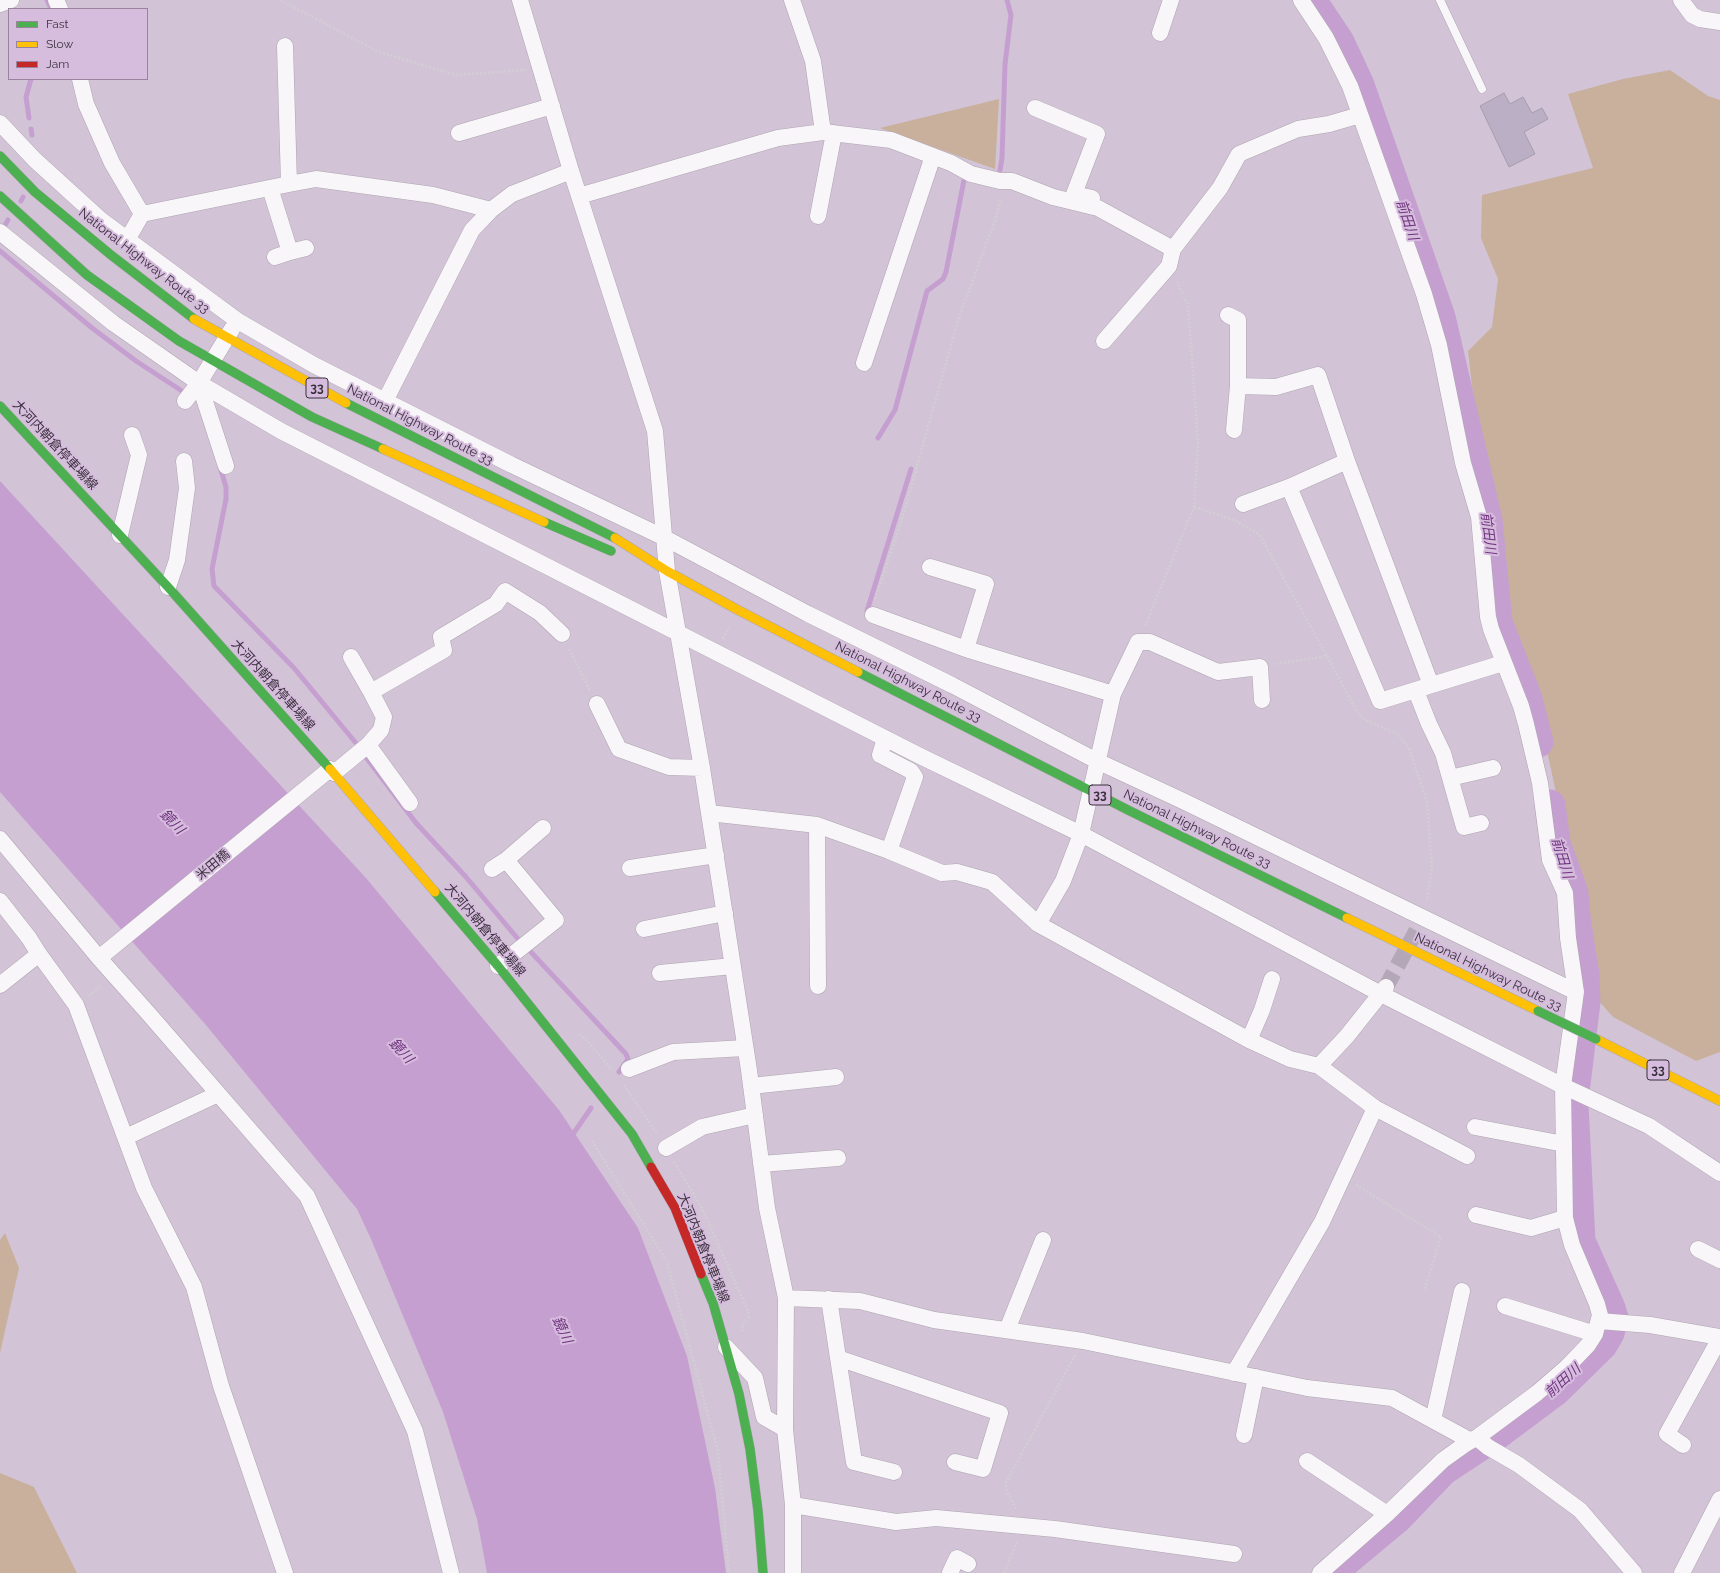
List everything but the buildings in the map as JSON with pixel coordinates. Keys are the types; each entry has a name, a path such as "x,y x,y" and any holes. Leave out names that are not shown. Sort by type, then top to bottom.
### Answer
{"main road":[{"name":"National Highway Route 33","path":"0,156 35,192 111,255 194,319 323,391 619,540 667,571 738,610 1090,790 1720,1101"},
{"name":"National Highway Route 33","path":"0,196 87,275 157,327 312,417 470,490 623,556 667,571"},
{"name":"大河内朝倉停車場線","path":"0,406 168,587 332,771 498,966 632,1134 675,1208 713,1303 739,1394 750,1449 758,1511 763,1573"}],"street":[{"path":"0,4 11,0"},
{"path":"520,0 571,171 655,431 667,571 716,855 751,1086 767,1208 786,1298 786,1429 793,1505 793,1573"},
{"path":"792,0 813,61 828,132 818,216"},
{"path":"1160,33 1170,0"},
{"path":"1301,0 1339,60 1424,294 1439,345 1463,463 1479,517 1488,617 1503,663 1521,706 1540,783 1550,860 1565,893 1568,938 1576,992 1564,1086 1565,1218 1572,1245 1600,1309 1604,1325"},
{"path":"1681,0 1692,15 1700,19 1720,22"},
{"path":"285,46 290,184"},
{"path":"80,80 86,104 112,162 142,214"},
{"path":"459,133 552,106"},
{"path":"1035,108 1098,134 1074,194 1104,201 1176,246"},
{"path":"1104,341 1168,266 1176,246 1220,188 1239,154 1298,129 1329,124 1360,116"},
{"path":"0,123 35,160 101,220 238,321 314,365 663,537 808,614 952,685 1097,761 1422,921 1576,992"},
{"path":"579,196 778,138 828,132 891,140 933,156 971,174 1004,181 1012,181 1053,197 1098,208 1176,246"},
{"path":"864,363 933,156"},
{"path":"385,401 472,230 491,210 512,194 571,171"},
{"path":"127,240 142,214 316,180 433,194 491,210"},
{"path":"270,188 282,254 306,248"},
{"path":"0,232 113,323 199,383 281,431 885,738 1081,834 1383,990 1564,1086 1649,1126 1720,1173"},
{"path":"1228,314 1238,320 1238,386 1234,430"},
{"path":"185,401 199,383 238,321"},
{"path":"1238,386 1276,387 1318,375 1347,461 1431,684"},
{"path":"199,383 226,466"},
{"path":"120,535 139,455 132,435"},
{"path":"168,587 178,560 186,495 184,461"},
{"path":"1243,504 1289,487 1347,461"},
{"path":"1289,487 1380,701 1503,663"},
{"path":"930,568 986,584 966,649"},
{"path":"371,692 444,650 441,638 496,604 505,591 540,613 562,634"},
{"path":"873,615 966,649 1113,694"},
{"path":"1038,924 1062,881 1081,834 1113,694 1138,642 1150,642 1218,672 1260,667 1262,700"},
{"name":"米田橋","path":"105,954 316,780 332,771 368,745 381,730 384,717 351,657"},
{"path":"1416,691 1429,724 1443,753 1464,827 1481,823"},
{"path":"597,704 619,749 669,767 702,768"},
{"path":"885,738 880,755 911,771 915,777 889,851"},
{"path":"368,745 410,803"},
{"path":"1450,778 1493,768"},
{"path":"709,813 817,825 889,851 942,873 957,872 992,882 1038,924 1249,1040 1290,1059 1319,1066 1375,1108 1467,1156"},
{"path":"817,825 818,986"},
{"path":"492,869 506,860 543,828"},
{"path":"0,839 105,954 148,1013"},
{"path":"630,868 716,855"},
{"path":"498,966 556,920 506,860"},
{"path":"0,901 29,938 76,1005 144,1188 194,1287 221,1386 285,1573"},
{"path":"644,929 725,913"},
{"path":"0,985 39,954"},
{"path":"105,954 115,976 307,1196 415,1432 451,1573"},
{"path":"660,973 733,966"},
{"path":"1249,1040 1262,1010 1272,979"},
{"path":"1319,1066 1346,1036 1383,990"},
{"path":"629,1069 673,1052 745,1048"},
{"path":"751,1086 836,1077"},
{"path":"126,1137 218,1094"},
{"path":"1234,1373 1322,1222 1344,1178 1375,1108"},
{"path":"666,1148 702,1127 755,1115"},
{"path":"1475,1127 1564,1144"},
{"path":"761,1164 838,1158"},
{"path":"1476,1215 1532,1228 1565,1218"},
{"path":"1007,1330 1043,1240"},
{"path":"1698,1249 1720,1260"},
{"path":"1433,1420 1462,1291"},
{"path":"786,1298 860,1300 934,1320 1083,1341 1306,1388 1392,1398 1479,1442 1519,1465 1580,1510 1634,1573"},
{"path":"829,1299 854,1462 894,1472"},
{"path":"1505,1306 1604,1325 1650,1325 1720,1338 1667,1434 1683,1445"},
{"path":"1320,1573 1387,1514 1424,1476 1443,1460 1479,1442 1567,1367 1604,1325"},
{"path":"725,1346 755,1378 764,1417 786,1429"},
{"path":"838,1358 1000,1413 983,1469 955,1462"},
{"path":"1244,1435 1256,1377"},
{"path":"1307,1461 1387,1514"},
{"path":"1682,1573 1720,1499"},
{"path":"793,1505 896,1522 936,1518 1021,1526 1234,1554"},
{"path":"950,1573 957,1558 968,1564"}],"lane":[{"path":"1440,0 1482,89"}],"path":[{"path":"280,0 379,52 456,75 540,68"},
{"path":"873,615 873,604 903,516 959,317 996,218 1004,181"},
{"path":"1138,642 1194,507 1198,443 1188,304 1168,266"},
{"path":"1194,507 1234,520 1259,534 1328,656 1356,710 1363,719 1399,735 1409,748 1427,802 1432,867 1430,892 1422,921"},
{"path":"562,634 597,704"},
{"path":"1260,667 1328,656"},
{"path":"79,1013 87,1012 91,1004 88,995 115,976"},
{"path":"592,1141 667,1262 718,1452 729,1573"},
{"path":"1344,1178 1441,1237 1424,1291"},
{"path":"1004,1573 1021,1526 1020,1517 1006,1489 1006,1483 1083,1341"}],"shaded area":[{"path":"1670,70 1708,96 1720,100 1720,1052 1696,1061 1613,1017 1597,999 1593,962 1576,890 1559,847 1560,811 1536,700 1517,659 1494,553 1484,490 1468,351 1492,327 1498,279 1481,238 1482,195 1593,168 1568,94 1623,79"},
{"path":"999,99 995,169 880,128"},
{"path":"5,1233 19,1268 0,1353 0,1240"},
{"path":"0,1473 34,1487 77,1573 0,1573"}],"water":[{"name":"鏡川","path":"0,481 366,878 559,1110 638,1228 687,1356 715,1488 726,1573 487,1573 477,1519 443,1412 357,1209 205,1024 0,792"}],"waterway":[{"path":"47,0 51,8"},
{"path":"1000,170 1002,158 1005,64 1011,15 1007,0"},
{"name":"前田川","path":"1311,0 1339,42 1359,85 1440,317 1487,520 1497,622 1527,699 1538,742"},
{"path":"29,118 26,97 31,80"},
{"path":"31,129 32,135"},
{"path":"878,438 895,410 927,291 943,279 946,272 964,180"},
{"path":"21,201 23,197"},
{"path":"5,225 8,220"},
{"path":"0,251 92,328 136,361 188,395"},
{"path":"220,467 226,487 226,499 212,569 214,586 294,668 355,742"},
{"path":"867,611 911,469"},
{"path":"365,756 416,823 466,877 518,939"},
{"name":"前田川","path":"1550,805 1555,843 1573,893 1575,918 1584,975 1585,1002 1575,1084"},
{"path":"530,951 626,1054 628,1059 619,1072"},
{"name":"前田川","path":"1331,1573 1398,1517 1443,1470 1493,1437 1556,1390 1602,1345 1609,1333 1613,1318 1610,1308 1580,1241 1573,1105"},
{"path":"571,1137 591,1108"}],"tunnel":[{"path":"1386,987 1420,924"}],"traffic: fast":[{"path":"0,156 35,192 111,255 194,319"},
{"path":"0,196 87,275 179,341 312,417 383,449"},
{"path":"346,403 615,538"},
{"path":"0,406 168,587 330,769"},
{"path":"544,522 611,551"},
{"path":"858,672 1128,810 1347,918"},
{"path":"435,892 498,966 632,1134 651,1167"},
{"path":"1538,1011 1596,1039"},
{"path":"701,1274 713,1303 739,1394 750,1449 758,1511 763,1573"}],"traffic: slow":[{"path":"194,319 346,403"},
{"path":"383,449 544,522"},
{"path":"615,538 667,571 738,610 858,672"},
{"path":"330,769 435,892"},
{"path":"1347,918 1538,1011"},
{"path":"1596,1039 1720,1101"}],"traffic: jam":[{"path":"651,1167 675,1208 701,1274"}]}
